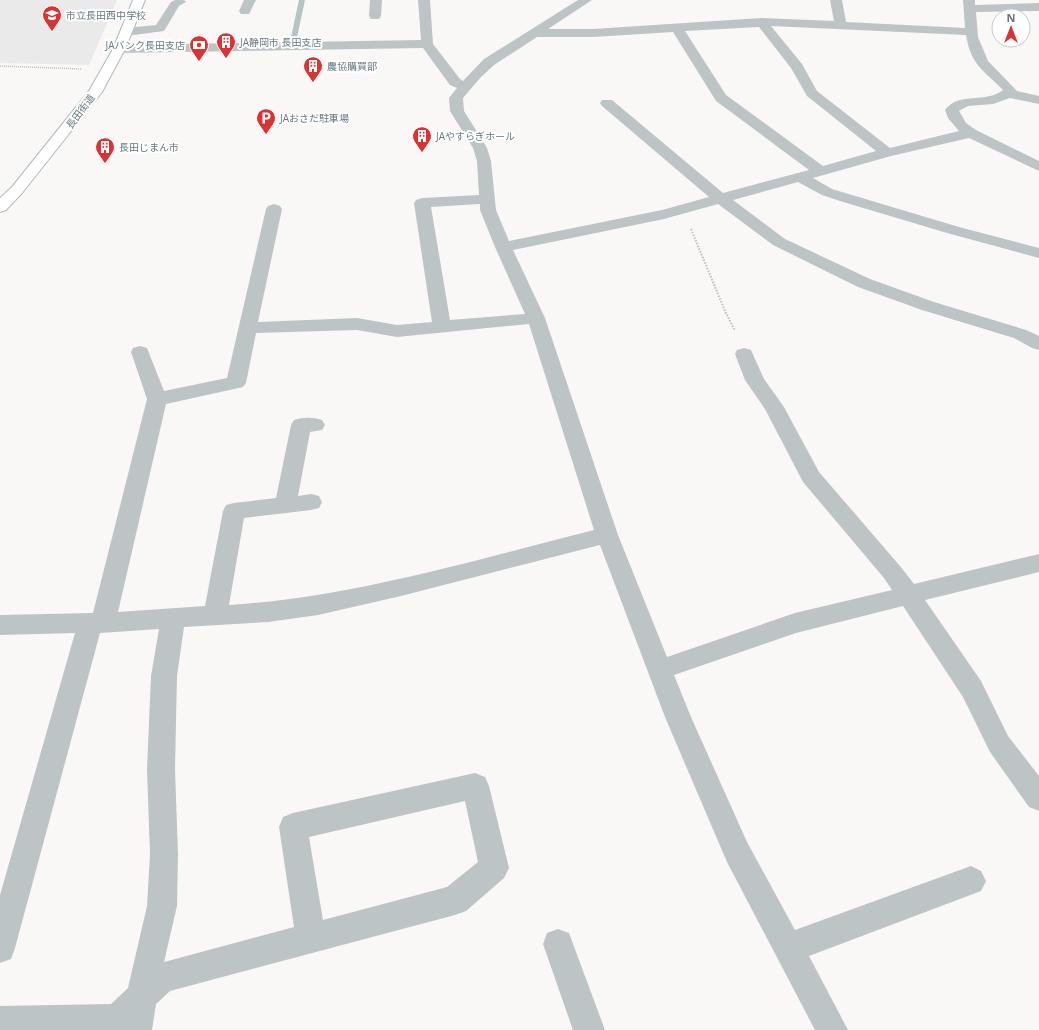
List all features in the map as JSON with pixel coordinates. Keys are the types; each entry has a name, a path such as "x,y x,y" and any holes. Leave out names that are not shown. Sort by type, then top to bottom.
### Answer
{"main road":[{"name":"長田街道","path":"0,207 16,190 95,92 118,49 139,0"}],"street":[{"path":"375,16 376,0"},
{"path":"424,0 427,44 455,82 464,87"},
{"path":"586,0 489,62 464,87 456,98 457,110 480,148 484,161 488,210 503,247 536,318 607,535 678,717 737,852 832,1030"},
{"path":"836,0 840,24"},
{"path":"126,32 160,28 175,4 180,2"},
{"path":"1008,93 1010,91 1004,82 989,72 976,54 971,32 969,4 1039,7"},
{"path":"533,33 593,33 761,22 840,24 971,32"},
{"path":"761,22 803,67 812,93 887,153"},
{"path":"676,27 721,98 820,171"},
{"path":"118,49 427,44"},
{"path":"1039,100 1008,93 1005,96 995,99 961,104 952,110 955,118 961,126 971,133 1039,167"},
{"path":"607,103 720,198 779,242 828,267 864,283 928,306 1020,334 1039,344"},
{"path":"503,247 683,209 799,176 971,133"},
{"path":"799,176 827,192 853,201 1039,253"},
{"path":"442,327 422,204 487,200"},
{"path":"157,399 236,383 274,209"},
{"path":"248,328 357,324 397,331 536,318"},
{"path":"741,345 755,380 774,407 811,477 887,566 908,595 972,689 999,744 1039,798"},
{"path":"0,948 97,623 157,399 140,352"},
{"path":"285,505 301,425 315,425"},
{"path":"214,615 234,511 311,502"},
{"path":"0,625 97,623 268,612 318,605 402,586 607,535"},
{"path":"659,670 795,623 1039,563"},
{"path":"136,1030 147,967 162,906 164,854 161,769 164,676 173,618"},
{"path":"0,1022 117,1020 160,978 311,939 455,900 494,868 476,786 293,827 311,939"},
{"path":"788,948 971,881"},
{"path":"558,944 589,1030"}],"path":[{"path":"0,66 87,69"},
{"path":"683,209 724,311 741,345"}],"shaded area":[{"name":"市立長田西中学校","path":"0,0 117,0 89,65 0,63"}],"waterway":[{"path":"293,42 302,0"}],"place":[{"name":"市立長田西中学校","path":"52,32"},
{"name":"JA静岡市 長田支店","path":"226,59"},
{"name":"JAバンク長田支店","path":"199,62"},
{"name":"農協購買部","path":"313,83"},
{"name":"JAおさだ駐車場","path":"266,135"},
{"name":"JAやすらぎホール","path":"422,153"},
{"name":"長田じまん市","path":"105,164"}]}
